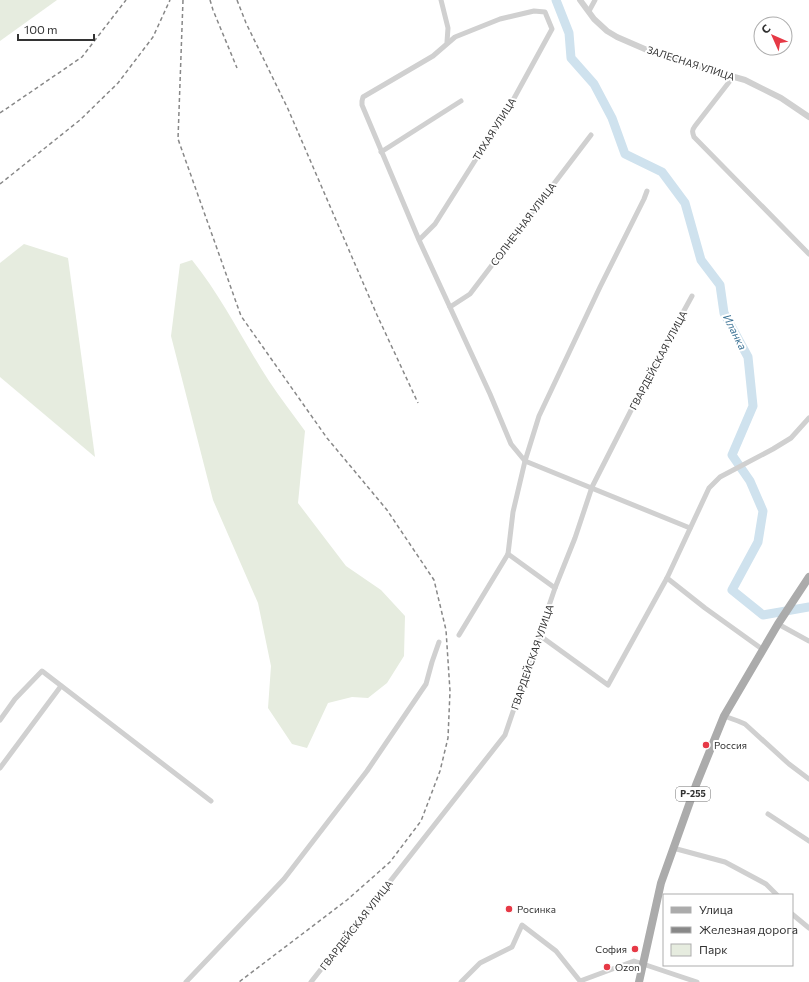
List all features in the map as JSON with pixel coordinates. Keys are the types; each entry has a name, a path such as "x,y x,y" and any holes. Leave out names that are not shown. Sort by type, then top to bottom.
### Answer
{"main road":[{"name":"Р-255","path":"639,982 660,883 696,785 724,716 762,649 809,577"}],"street":[{"path":"441,0 448,28 449,36 447,42 433,56 364,97 362,105 419,240 490,394 511,444 525,460 690,528"},
{"name":"ЗАЛЕСНАЯ УЛИЦА","path":"580,0 601,26 617,36 647,50 745,80 781,98 809,117"},
{"path":"589,12 595,0"},
{"name":"ТИХАЯ УЛИЦА","path":"419,240 435,224 512,102 552,29 545,12 534,11 500,19 455,37 447,42"},
{"path":"733,77 694,126 692,134 809,254"},
{"path":"381,152 461,101"},
{"name":"СОЛНЕЧНАЯ УЛИЦА","path":"450,307 470,294 591,135"},
{"path":"459,635 508,554 513,512 525,460 539,416 647,191"},
{"name":"ГВАРДЕЙСКАЯ УЛИЦА","path":"311,982 505,735 555,588 576,538 592,487 619,437 652,369 692,296"},
{"path":"540,635 608,685 667,578 709,488 720,477 791,438 809,418"},
{"path":"508,554 555,588"},
{"path":"667,578 705,608 762,649"},
{"path":"779,622 809,641"},
{"path":"186,982 284,879 367,771 426,684 439,642"},
{"path":"0,720 15,699 42,671 211,801"},
{"path":"0,768 62,686"},
{"path":"724,716 745,724 788,764 809,779"},
{"path":"768,814 809,841"},
{"path":"673,848 725,862 766,884 776,894"},
{"path":"793,915 809,928"},
{"path":"461,982 480,963 512,947 522,925 556,951 580,981 634,961 697,982"}],"green space":[{"path":"0,0 57,0 0,41"},
{"path":"24,244 68,258 95,457 0,377 0,263"},
{"path":"192,260 223,304 259,366 305,431 298,503 346,566 381,590 405,616 404,656 387,683 368,698 352,697 328,703 307,748 292,744 268,708 271,666 258,603 213,500 171,336 180,264"}],"waterway":[{"name":"Иланка","path":"556,0 569,33 571,58 594,84 612,118 625,154 662,172 685,203 701,260 720,285 724,313 748,357 753,406 732,455 750,481 763,511 758,542 732,590 763,615 809,607"}],"railway":[{"path":"0,113 82,57 126,0"},
{"path":"0,184 80,120 118,83 153,37 170,0"},
{"path":"183,0 178,139 241,316 327,438 387,510 434,580 446,630 450,691 448,738 440,771 421,821 390,862 347,900 239,982"},
{"path":"210,0 237,68"},
{"path":"237,0 246,23 288,109 377,315 418,403"}],"place":[{"name":"Россия","path":"706,745"},
{"name":"Росинка","path":"509,909"},
{"name":"София","path":"635,949"},
{"name":"Ozon","path":"607,967"}]}
